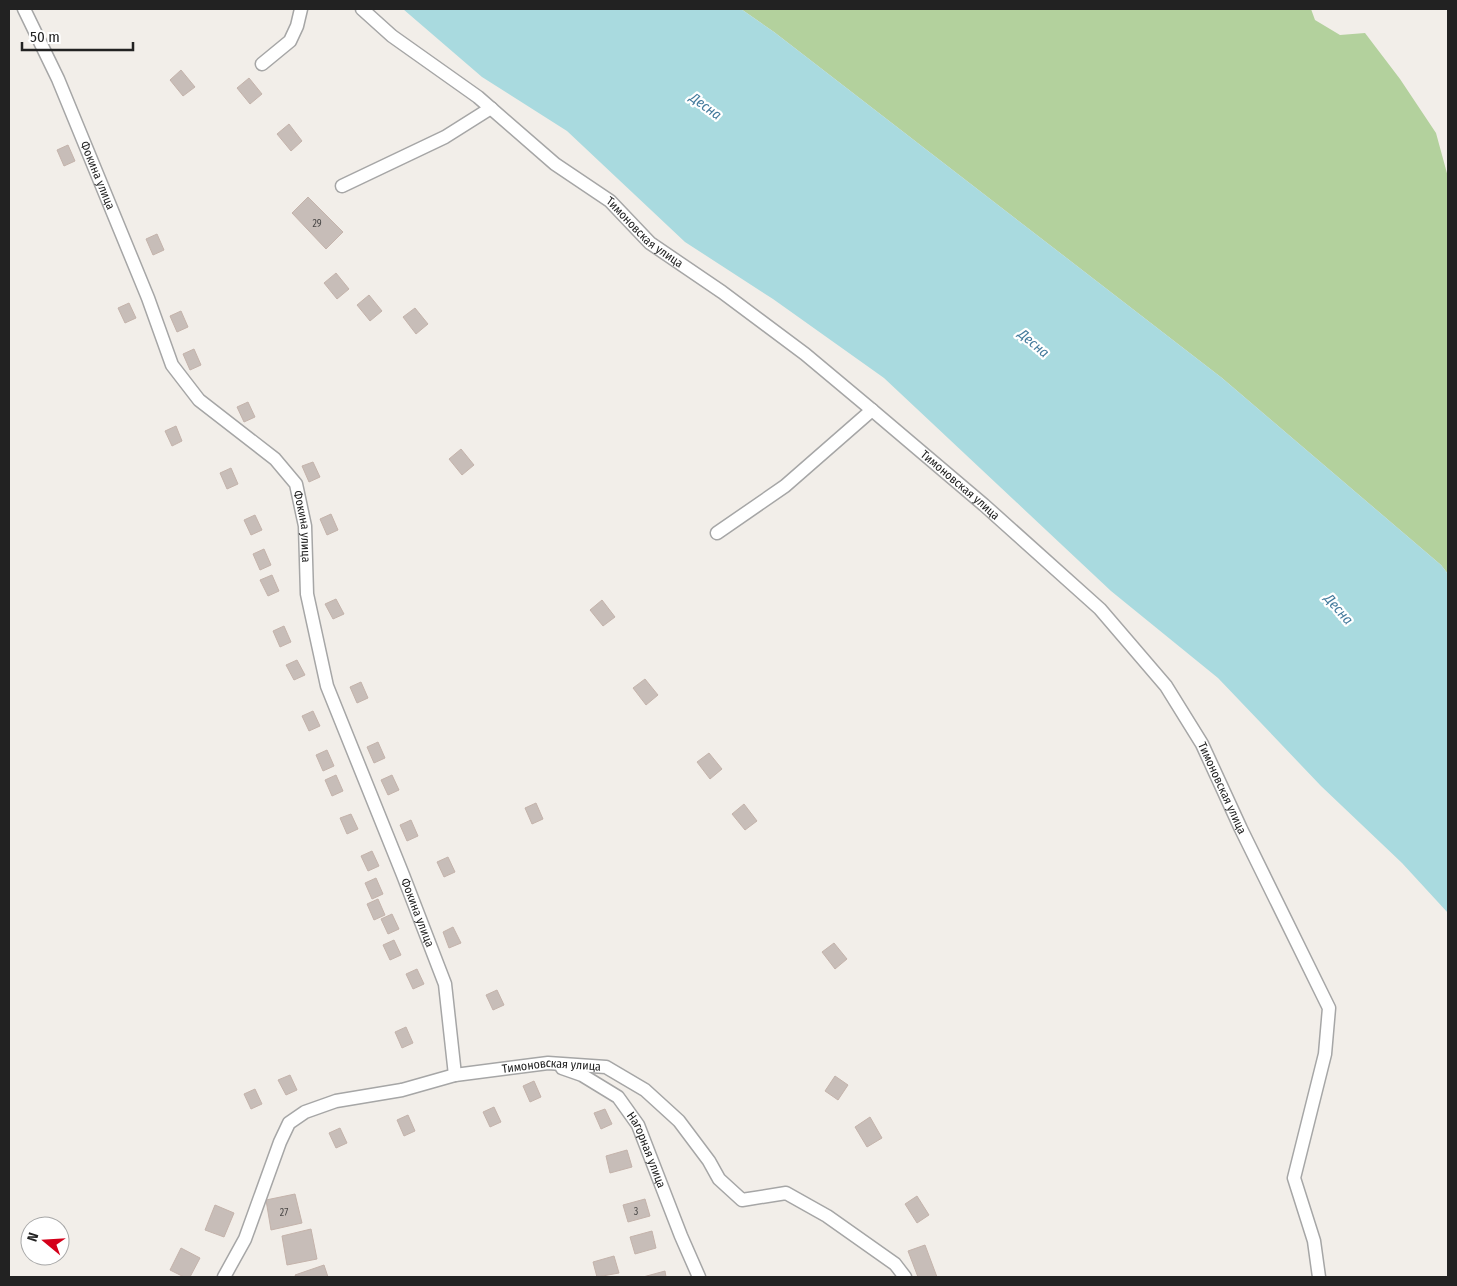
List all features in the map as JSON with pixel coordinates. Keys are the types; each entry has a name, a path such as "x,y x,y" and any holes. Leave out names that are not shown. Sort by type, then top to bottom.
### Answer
{"street":[{"name":"Фокина улица","path":"24,9 58,79 148,298 172,365 199,400 275,459 296,484 305,526 307,594 328,686 404,875 445,984 455,1075"},
{"path":"262,64 290,41 297,26 301,9"},
{"name":"Тимоновская улица","path":"362,9 392,36 478,97 555,164 610,201 650,243 722,292 805,354 872,410 984,505 1100,609 1166,686 1202,744 1241,829 1329,1008 1325,1054 1294,1178 1314,1241 1318,1277"},
{"path":"342,186 445,137 491,108"},
{"path":"717,533 785,486 872,410"},
{"name":"Тимоновская улица","path":"224,1277 245,1239 280,1142 289,1124 305,1112 336,1101 402,1090 455,1075 548,1063 606,1066 645,1090 679,1121 719,1179 742,1200 786,1193 827,1216 895,1264 905,1277"},
{"name":"Нагорная улица","path":"548,1063 582,1076 618,1098 638,1125 699,1277"}],"green space":[{"path":"741,9 1311,9 1315,20 1340,35 1365,33 1400,79 1436,133 1448,177 1448,574 1441,565 1222,378 774,32"}],"water":[{"name":"Десна","path":"403,9 741,9 774,32 1222,378 1441,565 1448,574 1448,913 1402,863 1321,786 1218,678 1111,591 884,378 773,299 685,242 567,131 482,77"}],"building":[{"path":"181,70 195,87 183,96 170,80"},
{"path":"249,78 262,94 250,104 237,88"},
{"path":"289,124 302,141 291,151 277,134"},
{"path":"68,145 75,161 64,166 57,150"},
{"path":"308,197 343,232 326,249 292,213"},
{"path":"157,234 164,250 153,255 146,239"},
{"path":"336,273 349,289 337,299 324,283"},
{"path":"369,295 382,311 370,321 357,305"},
{"path":"129,303 136,318 125,323 118,308"},
{"path":"415,308 428,324 416,334 403,317"},
{"path":"181,311 188,327 177,332 170,316"},
{"path":"194,349 201,365 190,370 183,354"},
{"path":"248,402 255,417 244,422 237,407"},
{"path":"176,426 182,441 172,446 165,431"},
{"path":"461,449 474,465 462,475 449,459"},
{"path":"313,462 320,477 309,482 302,466"},
{"path":"231,468 238,484 227,489 220,473"},
{"path":"331,514 338,530 327,535 320,519"},
{"path":"255,515 262,530 251,535 244,520"},
{"path":"264,549 271,565 260,570 253,554"},
{"path":"272,575 279,591 268,596 260,580"},
{"path":"336,599 344,614 333,619 325,604"},
{"path":"602,600 615,617 603,626 590,610"},
{"path":"284,626 291,642 280,647 273,631"},
{"path":"297,660 305,675 294,680 286,665"},
{"path":"645,679 658,695 646,705 633,688"},
{"path":"361,682 368,698 357,703 350,687"},
{"path":"313,711 320,726 309,731 302,716"},
{"path":"378,742 385,758 374,763 367,747"},
{"path":"327,750 334,766 323,771 316,755"},
{"path":"709,753 722,769 710,779 697,762"},
{"path":"336,775 343,791 332,796 325,780"},
{"path":"392,775 399,790 388,795 381,780"},
{"path":"536,803 543,819 532,824 525,808"},
{"path":"744,804 757,821 745,830 732,814"},
{"path":"351,814 358,829 347,834 340,818"},
{"path":"411,820 418,836 407,841 400,825"},
{"path":"372,851 379,866 368,871 361,856"},
{"path":"448,857 455,872 444,877 437,862"},
{"path":"376,878 383,894 372,899 365,883"},
{"path":"378,899 385,915 374,920 367,904"},
{"path":"392,914 399,929 388,934 381,919"},
{"path":"453,927 461,943 449,948 443,932"},
{"path":"394,940 401,955 390,960 383,945"},
{"path":"834,943 847,959 835,969 822,952"},
{"path":"417,969 424,984 413,989 406,974"},
{"path":"497,990 504,1005 493,1010 486,995"},
{"path":"406,1027 413,1043 402,1048 395,1032"},
{"path":"290,1075 297,1090 286,1095 278,1080"},
{"path":"835,1076 848,1085 838,1100 825,1091"},
{"path":"534,1081 541,1097 530,1102 523,1086"},
{"path":"255,1089 262,1104 251,1109 244,1094"},
{"path":"494,1107 501,1122 490,1127 483,1112"},
{"path":"605,1109 612,1124 601,1129 594,1113"},
{"path":"408,1115 415,1131 404,1136 397,1120"},
{"path":"870,1117 882,1138 867,1147 855,1127"},
{"path":"340,1128 347,1143 336,1148 329,1133"},
{"path":"627,1150 632,1167 610,1173 606,1156"},
{"path":"295,1194 302,1223 271,1230 266,1200"},
{"path":"917,1196 929,1215 917,1223 905,1204"},
{"path":"645,1199 650,1216 628,1222 623,1205"},
{"path":"215,1205 234,1213 224,1237 205,1230"},
{"path":"311,1229 317,1259 287,1265 282,1236"},
{"path":"652,1231 656,1248 635,1254 630,1237"},
{"path":"925,1245 937,1277 918,1277 908,1251"},
{"path":"181,1248 200,1258 190,1277 184,1277 170,1270"},
{"path":"614,1256 619,1273 597,1277 593,1262"},
{"path":"324,1265 328,1277 296,1277 295,1275"},
{"path":"665,1271 666,1277 643,1277"}]}
